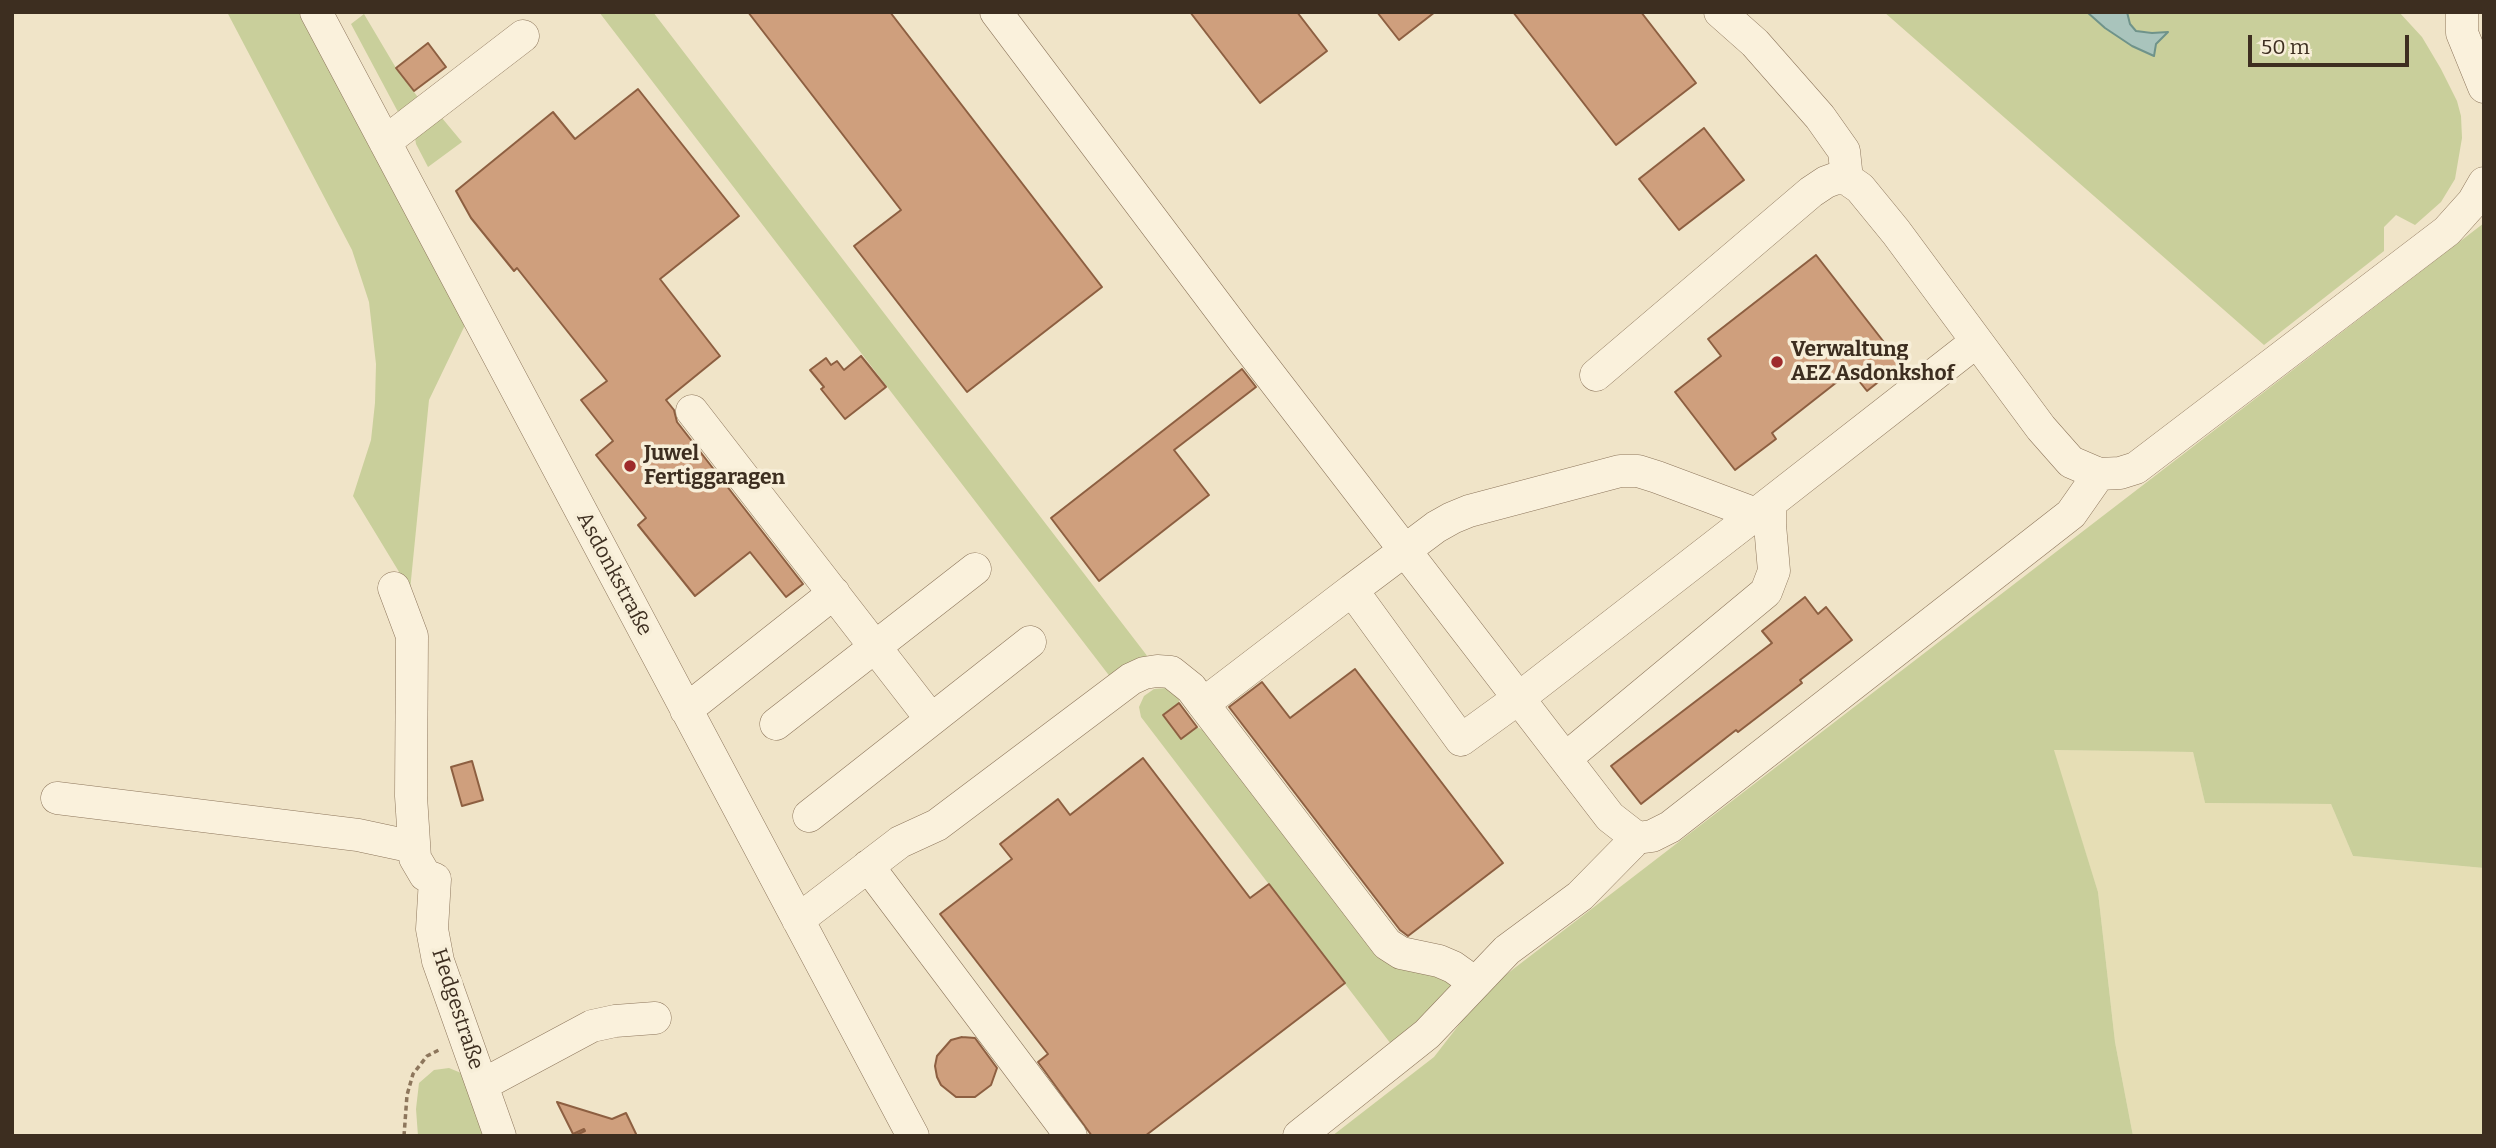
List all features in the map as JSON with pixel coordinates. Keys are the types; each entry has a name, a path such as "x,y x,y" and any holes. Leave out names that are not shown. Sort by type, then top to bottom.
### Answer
{"street":[{"name":"Asdonkstraße","path":"316,12 913,1136"},
{"path":"996,12 1243,340 1609,817 1637,838"},
{"path":"1720,12 1755,43 1820,117 1844,151 1847,179"},
{"path":"2454,19 2484,87"},
{"path":"385,142 523,36"},
{"path":"1596,375 1811,192 1826,181 1847,179 1860,188 1895,232 2041,428 2071,462 2099,474 2120,473 2136,468 2447,231 2467,210 2484,183"},
{"path":"1352,590 1461,740 1520,698 1976,342"},
{"path":"692,411 931,719"},
{"path":"1203,704 1436,527 1469,511 1620,471 1637,471 1763,509 1770,525 1774,571 1766,592 1566,758"},
{"path":"1299,1136 1413,1046 1507,950 1580,896 1637,838 1651,836 1670,827 2071,514 2099,474"},
{"path":"776,724 975,569"},
{"path":"57,798 358,835 414,848 411,796 412,636 394,588"},
{"path":"686,710 834,593"},
{"path":"809,816 1030,642"},
{"path":"798,920 909,837 937,825 1131,679 1157,671 1171,673 1191,688 1387,944 1401,953 1439,961 1453,967 1474,982"},
{"name":"Hedgestraße","path":"414,848 419,867 425,875 435,879 432,929 438,961 500,1136"},
{"path":"869,866 1071,1136"},
{"path":"482,1085 592,1026 655,1018"}],"path":[{"path":"404,1136 407,1096 413,1074 427,1056 465,1038"}],"shaded area":[{"path":"2053,750 2193,752 2205,803 2331,804 2353,856 2484,868 2484,1136 2133,1136 2115,1042 2098,892"}],"green space":[{"path":"227,12 303,12 466,323 429,400 410,590 353,496 371,440 375,403 376,364 369,302 352,250"},
{"path":"599,12 653,12 1148,657 1111,678"},
{"path":"1884,12 2087,12 2132,46 2154,55 2156,44 2167,33 2136,31 2130,24 2127,12 2399,12 2422,37 2457,101 2462,138 2455,179 2441,202 2415,225 2396,215 2384,227 2384,251 2264,345"},
{"path":"364,14 396,68 423,104 402,114 398,112 351,24"},
{"path":"437,112 462,142 428,167 415,138"},
{"path":"2484,223 2484,868 2353,856 2331,804 2205,803 2193,752 2054,750 2098,892 2115,1042 2133,1136 1332,1136 1434,1057 1486,990"},
{"path":"1166,688 1179,696 1179,703 1163,715 1181,739 1197,727 1207,732 1440,977 1450,984 1394,1048 1141,717 1139,707 1144,696 1154,689"},
{"path":"449,1068 466,1075 487,1136 418,1136 416,1109 419,1083 434,1070"}],"water":[{"path":"2087,12 2127,12 2130,24 2136,31 2168,32 2156,44 2154,56 2132,46"}],"building":[{"path":"748,12 890,12 1102,287 967,392 854,246 901,210"},
{"path":"1190,12 1297,12 1327,51 1260,103"},
{"path":"1377,12 1435,12 1399,40"},
{"path":"1513,12 1641,12 1696,83 1616,145"},
{"path":"428,43 446,67 414,91 396,68"},
{"path":"638,89 739,216 660,279 720,356 666,400 674,410 677,422 803,584 786,597 750,552 695,596 638,525 646,518 596,455 613,441 581,400 607,381 517,268 514,271 471,218 456,191 553,112 575,139"},
{"path":"1704,128 1744,180 1679,230 1639,179"},
{"name":"Verwaltung AEZ Asdonkshof","path":"1816,255 1901,364 1867,391 1851,371 1772,433 1776,439 1735,470 1675,392 1721,356 1708,339"},
{"path":"861,356 886,387 845,419 810,370 826,358 831,365 837,361 844,370"},
{"path":"1242,369 1256,387 1174,450 1209,495 1099,581 1051,518"},
{"path":"1805,597 1818,614 1826,607 1852,640 1800,680 1802,683 1641,804 1611,766 1772,643 1762,631"},
{"path":"1355,669 1503,863 1408,936 1400,930 1229,707 1262,682 1290,718"},
{"path":"1179,703 1197,727 1181,739 1163,715"},
{"path":"1143,758 1250,898 1269,884 1345,983 1145,1136 1092,1136 1038,1062 1048,1054 940,914 1012,859 1000,844 1058,799 1070,815"},
{"path":"472,761 483,800 462,806 451,767"},
{"path":"975,1038 997,1068 991,1085 975,1097 956,1097 941,1085 937,1077 937,1056 951,1040"},
{"path":"557,1102 612,1119 626,1113 637,1136 574,1136 585,1131 584,1129 573,1134"}],"place":[{"name":"Verwaltung AEZ Asdonkshof","path":"1777,362"},
{"name":"Juwel Fertiggaragen","path":"630,466"}]}
